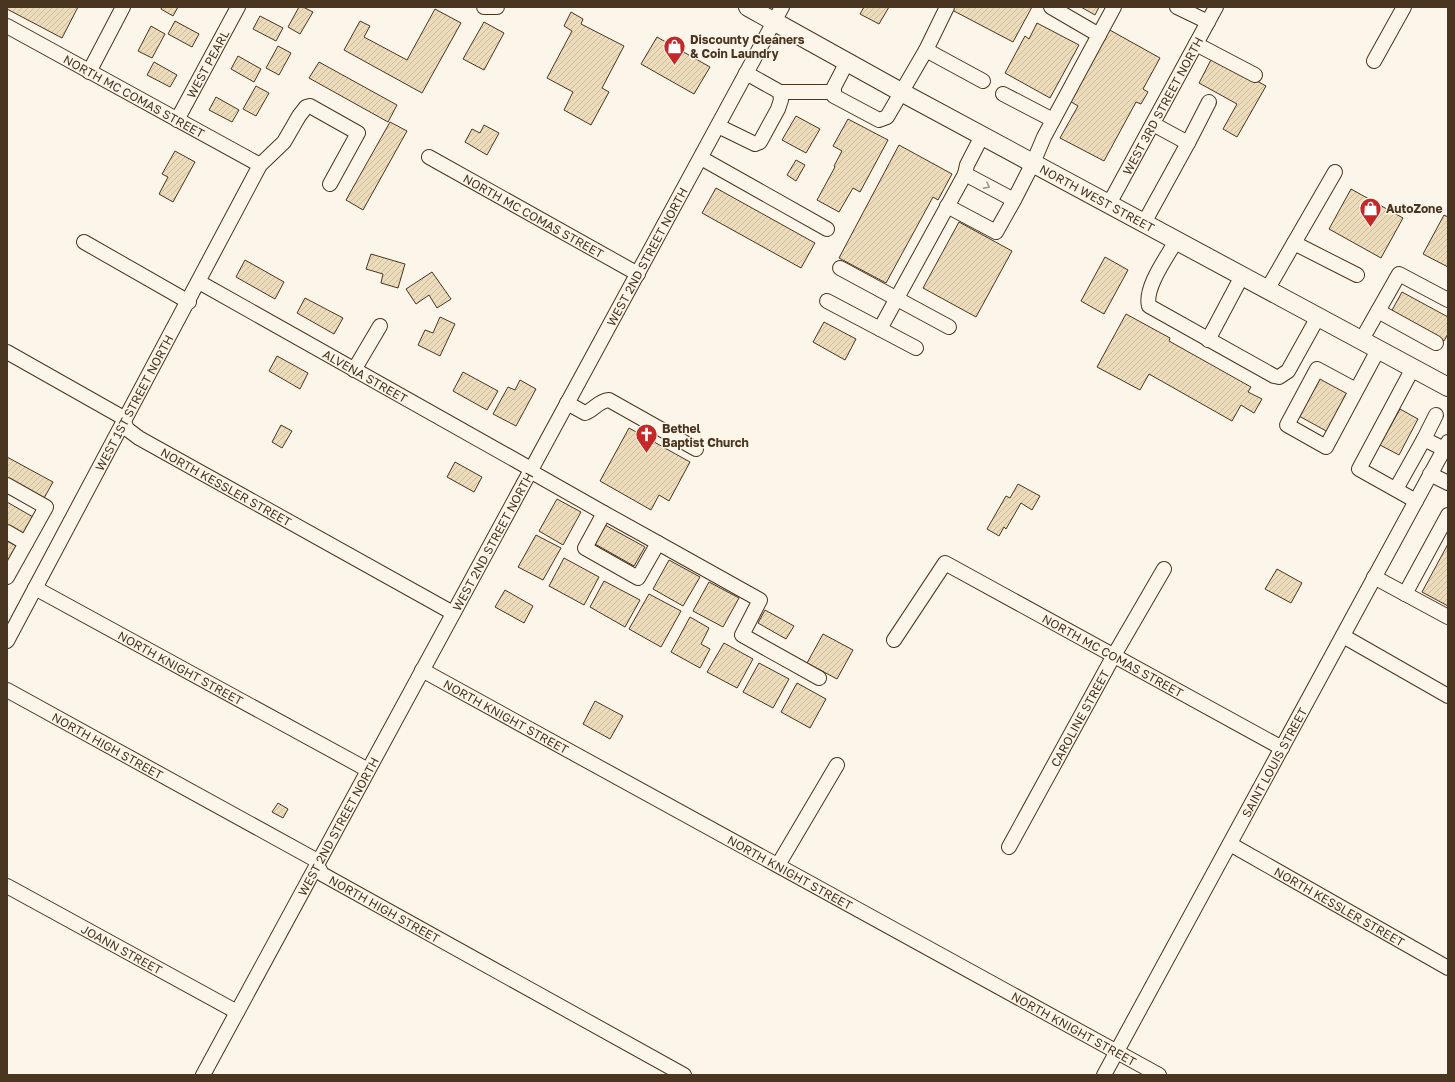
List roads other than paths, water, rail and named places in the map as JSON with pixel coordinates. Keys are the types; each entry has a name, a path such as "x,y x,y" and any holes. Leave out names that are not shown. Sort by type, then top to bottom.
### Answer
{"main road":[{"name":"NORTH WEST STREET","path":"748,7 778,14 848,62 901,92 1361,341 1447,384"}],"street":[{"path":"90,72 123,7"},
{"name":"WEST PEARL","path":"177,120 238,7"},
{"path":"484,7 497,7"},
{"path":"833,92 834,96 879,120 887,117 926,50 947,7"},
{"path":"1050,7 1099,35"},
{"path":"947,206 996,232 1033,163 1053,120 1114,7"},
{"name":"WEST 3RD STREET NORTH","path":"1109,204 1216,7"},
{"path":"1374,61 1404,7"},
{"path":"1184,9 1208,22"},
{"name":"WEST 2ND STREET NORTH","path":"203,1075 778,14"},
{"name":"NORTH MC COMAS STREET","path":"7,26 260,165"},
{"path":"1196,44 1255,75"},
{"path":"926,50 983,81"},
{"path":"833,92 848,62"},
{"path":"746,74 780,92 833,92"},
{"path":"718,126 749,143 754,144 760,142 778,109 781,100 780,92"},
{"path":"1003,94 1053,120"},
{"path":"1144,224 1209,102"},
{"name":"WEST 1ST STREET NORTH","path":"7,640 189,302 260,165 284,142 298,116 306,107 310,106 358,133 330,184"},
{"path":"1153,124 1188,143"},
{"path":"880,329 965,174 967,164 982,136"},
{"name":"NORTH MC COMAS STREET","path":"429,157 638,274"},
{"path":"701,158 828,229"},
{"path":"1267,290 1335,172"},
{"path":"965,174 1014,200"},
{"path":"1176,241 1149,293 1149,306 1274,376 1279,377 1284,375 1292,366 1318,317"},
{"path":"84,242 189,302"},
{"path":"1294,242 1356,275"},
{"path":"840,268 949,327"},
{"path":"1361,341 1399,274 1448,300"},
{"path":"1208,340 1242,276"},
{"name":"ALVENA STREET","path":"199,282 604,513 760,600 742,635 819,678"},
{"path":"827,301 916,348"},
{"path":"1378,311 1436,343"},
{"path":"354,370 380,326"},
{"path":"1356,390 1317,369 1287,425 1326,447 1378,350"},
{"name":"NORTH KESSLER STREET","path":"7,352 122,417 127,429 139,438 453,613"},
{"path":"1413,368 1359,469 1416,501"},
{"path":"567,404 585,413 589,412 603,400 609,400 696,449"},
{"path":"1396,490 1436,414"},
{"path":"1424,439 1446,445"},
{"name":"SAINT LOUIS STREET","path":"1104,1075 1446,445"},
{"path":"1430,474 1448,483"},
{"path":"7,485 46,507 7,576"},
{"path":"604,513 585,548 638,578 658,543"},
{"path":"1405,594 1448,514"},
{"path":"7,532 26,543"},
{"name":"NORTH MC COMAS STREET","path":"894,640 945,563 1113,657 1282,748"},
{"name":"CAROLINE STREET","path":"1009,847 1113,657 1164,569"},
{"path":"1374,577 1448,617"},
{"name":"NORTH KNIGHT STREET","path":"34,588 368,770"},
{"path":"1343,636 1448,696"},
{"name":"NORTH KNIGHT STREET","path":"422,670 1158,1075"},
{"name":"NORTH HIGH STREET","path":"7,690 314,859 322,874 684,1075"},
{"path":"778,865 836,765"},
{"name":"NORTH KESSLER STREET","path":"1230,844 1448,968"},
{"name":"JOANN STREET","path":"7,886 237,1012"}],"place":[{"name":"Discounty Cleaners & Coin Laundry","path":"674,66"},
{"name":"AutoZone","path":"1371,228"},
{"name":"Bethel Baptist Church","path":"646,454"}]}
